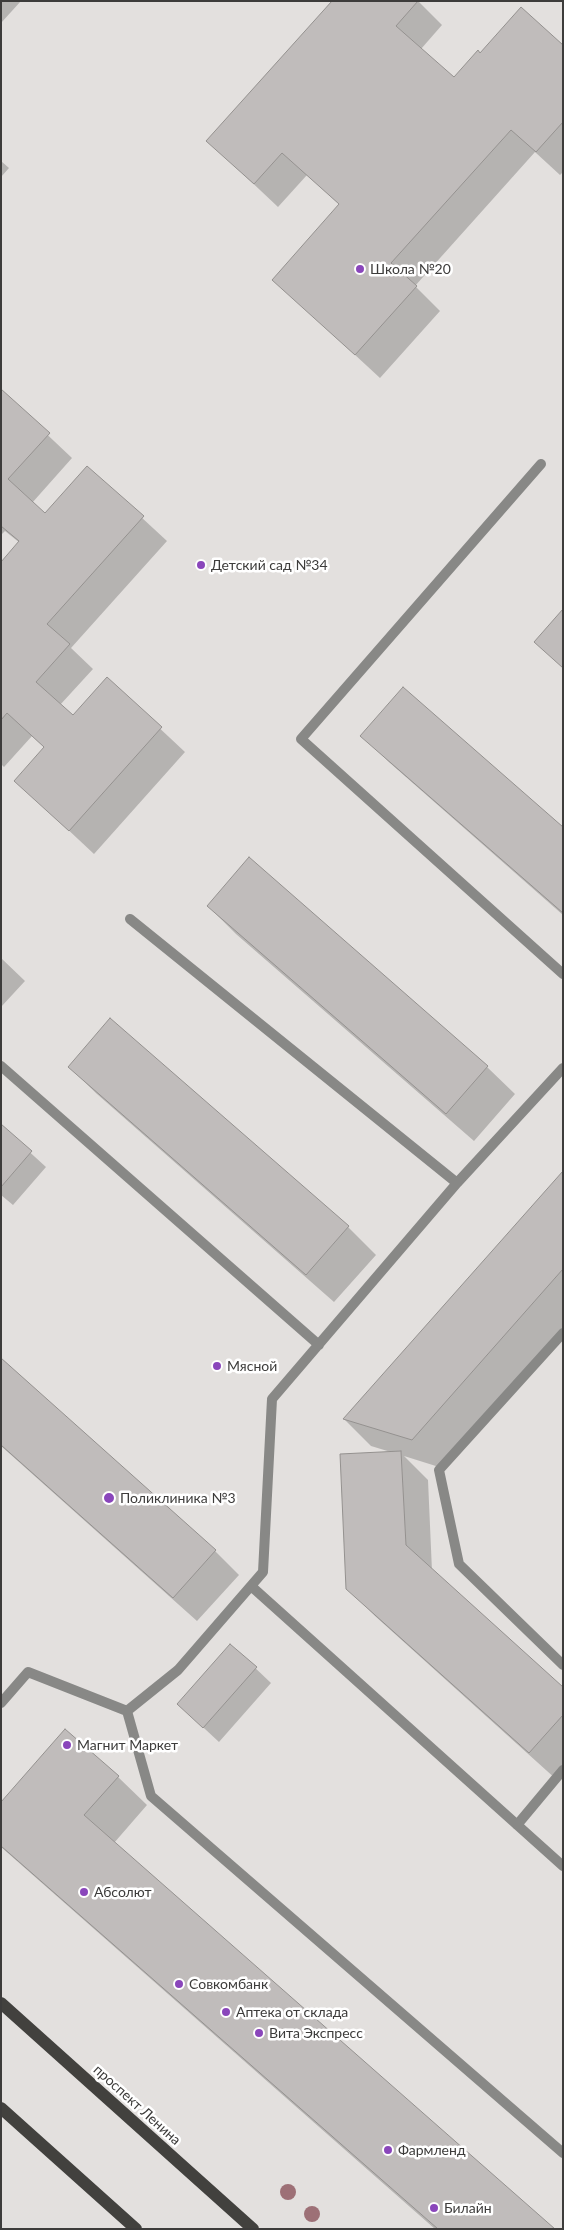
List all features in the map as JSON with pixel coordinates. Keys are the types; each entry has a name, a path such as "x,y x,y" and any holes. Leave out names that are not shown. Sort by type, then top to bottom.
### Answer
{"main road":[{"name":"проспект Ленина","path":"1,2003 253,2229"},
{"path":"1,2108 136,2229"}],"lane":[{"path":"541,464 301,739 563,974"},
{"path":"130,919 457,1184"},
{"path":"1,1066 319,1345"},
{"path":"127,1711 178,1670 263,1572 272,1399 457,1184 563,1068"},
{"path":"563,1333 438,1470 459,1564 563,1665"},
{"path":"251,1586 563,1866"},
{"path":"1,1703 28,1672 127,1711"},
{"path":"127,1711 152,1796 563,2154"},
{"path":"517,1825 563,1770"}],"building":[{"path":"332,1 418,1 396,26 454,77 478,50 480,53 521,7 563,45 563,122 536,152 511,130 391,263 417,286 355,355 272,280 339,204 282,153 254,184 206,141"},
{"path":"1,389 50,433 8,479 45,513 87,466 144,516 47,624 70,644 36,682 73,715 107,677 162,727 69,831 14,781 44,747 7,713 1,720 1,562 19,541 1,526"},
{"path":"563,609 563,668 534,642"},
{"path":"403,687 563,827 563,913 360,736"},
{"path":"249,857 488,1066 446,1114 207,906"},
{"path":"110,1018 349,1226 306,1275 68,1067"},
{"path":"1,1124 32,1151 1,1187"},
{"path":"563,1171 563,1269 412,1440 343,1419"},
{"name":"Поликлиника №3","path":"1,1358 216,1550 173,1598 1,1445"},
{"path":"401,1451 406,1545 563,1687 563,1715 529,1753 346,1589 340,1454"},
{"path":"230,1644 257,1667 203,1728 177,1704"},
{"path":"65,1729 119,1776 84,1815 555,2229 438,2229 1,1846 1,1802"}],"place":[{"name":"Школа №20","path":"360,269"},
{"name":"Детский сад №34","path":"201,565"},
{"name":"Мясной","path":"217,1366"},
{"name":"Поликлиника №3","path":"109,1498"},
{"name":"Магнит Маркет","path":"67,1745"},
{"name":"Абсолют","path":"84,1892"},
{"name":"Совкомбанк","path":"179,1984"},
{"name":"Аптека от склада","path":"226,2012"},
{"name":"Вита Экспресс","path":"259,2033"},
{"name":"Фармленд","path":"388,2150"},
{"name":"Билайн","path":"434,2208"}]}
